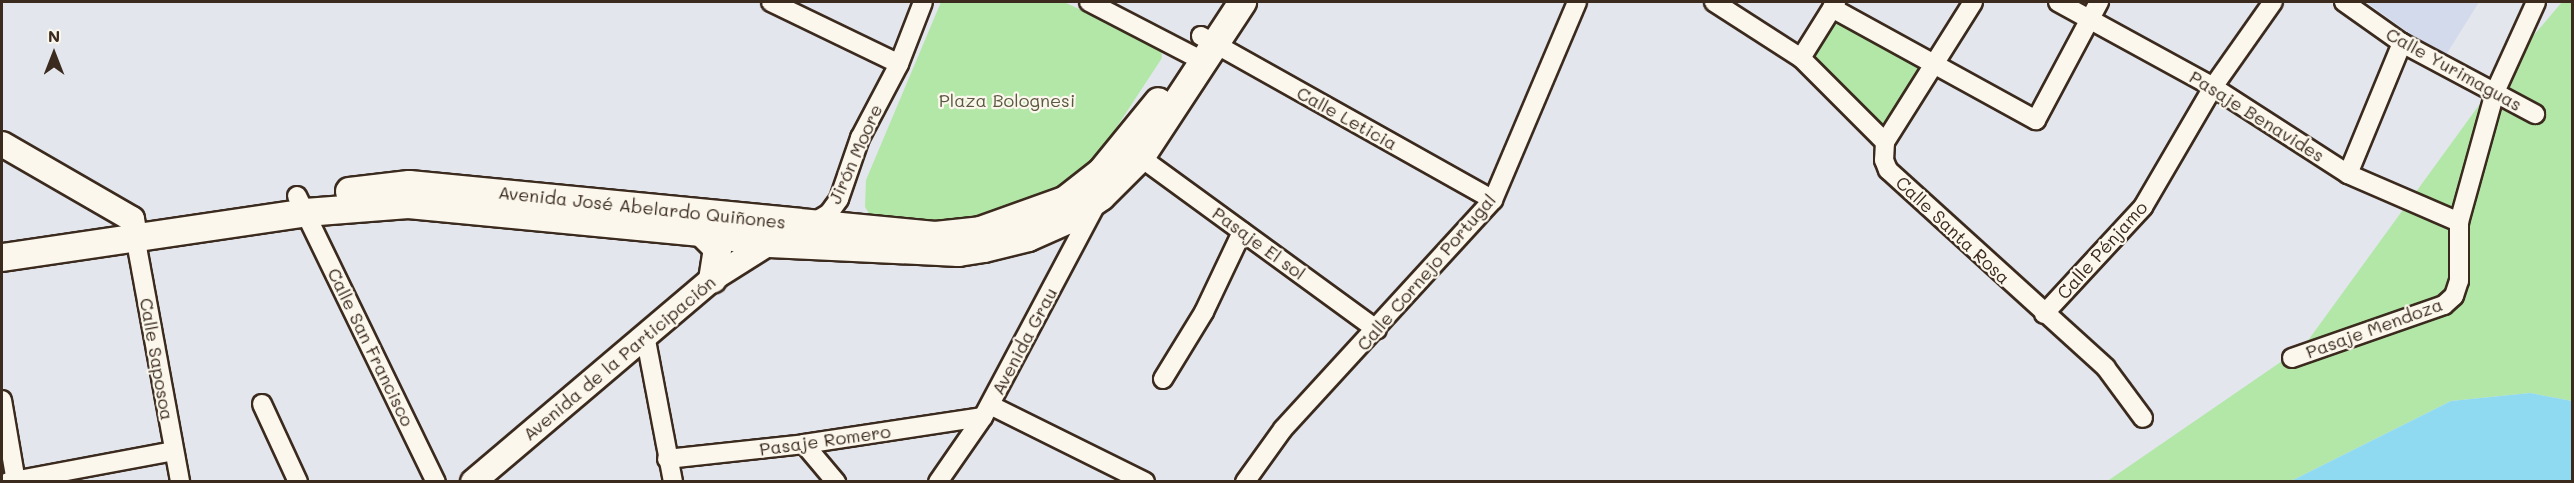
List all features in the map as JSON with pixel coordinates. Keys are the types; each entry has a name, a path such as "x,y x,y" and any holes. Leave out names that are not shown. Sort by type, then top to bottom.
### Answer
{"main road":[{"name":"Avenida Grau","path":"958,252 1028,237 1066,220 1101,196 1140,157 1202,48 1223,2"},
{"name":"Avenida Grau","path":"1202,48 1242,2"},
{"name":"Avenida José Abelardo Quiñones","path":"2,240 134,228 301,204 410,184 810,225 936,235 980,230 1064,200 1101,171 1202,48"},
{"path":"2,144 134,228"},
{"name":"Avenida José Abelardo Quiñones","path":"301,204 408,204 701,232 769,243 958,252"},
{"name":"Avenida José Abelardo Quiñones","path":"2,257 134,228"},
{"path":"701,232 717,248 712,279"},
{"name":"Avenida de la Participación","path":"473,482 712,279 769,243"}],"street":[{"path":"771,2 899,64"},
{"name":"Jirón Moore","path":"769,243 810,225 829,213 839,199 864,129 899,64 923,2"},
{"name":"Calle Leticia","path":"1089,2 1202,48 1494,200"},
{"name":"Calle Cornejo Portugal","path":"1245,482 1283,429 1377,330 1494,200 1577,2"},
{"path":"1714,2 1801,58 1885,142 1973,2"},
{"name":"Pasaje Benavides","path":"2058,2 2213,87 2348,174 2459,222"},
{"path":"1801,58 1834,5 2036,120 2099,2"},
{"name":"Calle Pénjamo","path":"2044,314 2143,207 2213,87 2273,2"},
{"name":"Calle Yurimaguas","path":"2344,2 2402,43 2535,114"},
{"path":"2459,222 2495,92 2536,2"},
{"path":"2348,174 2402,43"},
{"name":"Calle Santa Rosa","path":"1885,142 1884,160 1888,170 2106,368 2143,418"},
{"name":"Pasaje El sol","path":"1140,157 1377,330"},
{"name":"Avenida Grau","path":"938,482 986,411 1101,196"},
{"name":"Calle San Francisco","path":"301,204 436,482"},
{"name":"Pasaje Mendoza","path":"2292,358 2444,305 2454,296 2459,281 2459,222"},
{"name":"Calle Saposoa","path":"134,228 180,482"},
{"path":"1163,380 1204,312 1242,231"},
{"path":"645,335 673,482"},
{"path":"2,400 13,481 173,451"},
{"path":"262,404 298,482"},
{"path":"986,411 1145,482"},
{"name":"Pasaje Romero","path":"667,459 804,444 986,411"},
{"path":"804,444 837,482"}],"shaded area":[{"path":"2366,2 2479,2 2444,58"}],"green space":[{"name":"Plaza Bolognesi","path":"941,2 1064,2 1161,47 1162,58 1097,157 1057,187 989,214 917,225 875,223 865,207 866,180"},
{"path":"2562,2 2572,2 2572,401 2530,393 2451,401 2291,481 2106,482 2304,346 2506,68"},
{"path":"1835,16 1925,69 1886,130 1809,56"}],"water":[{"path":"2530,393 2572,401 2572,481 2291,481 2451,401"}]}
